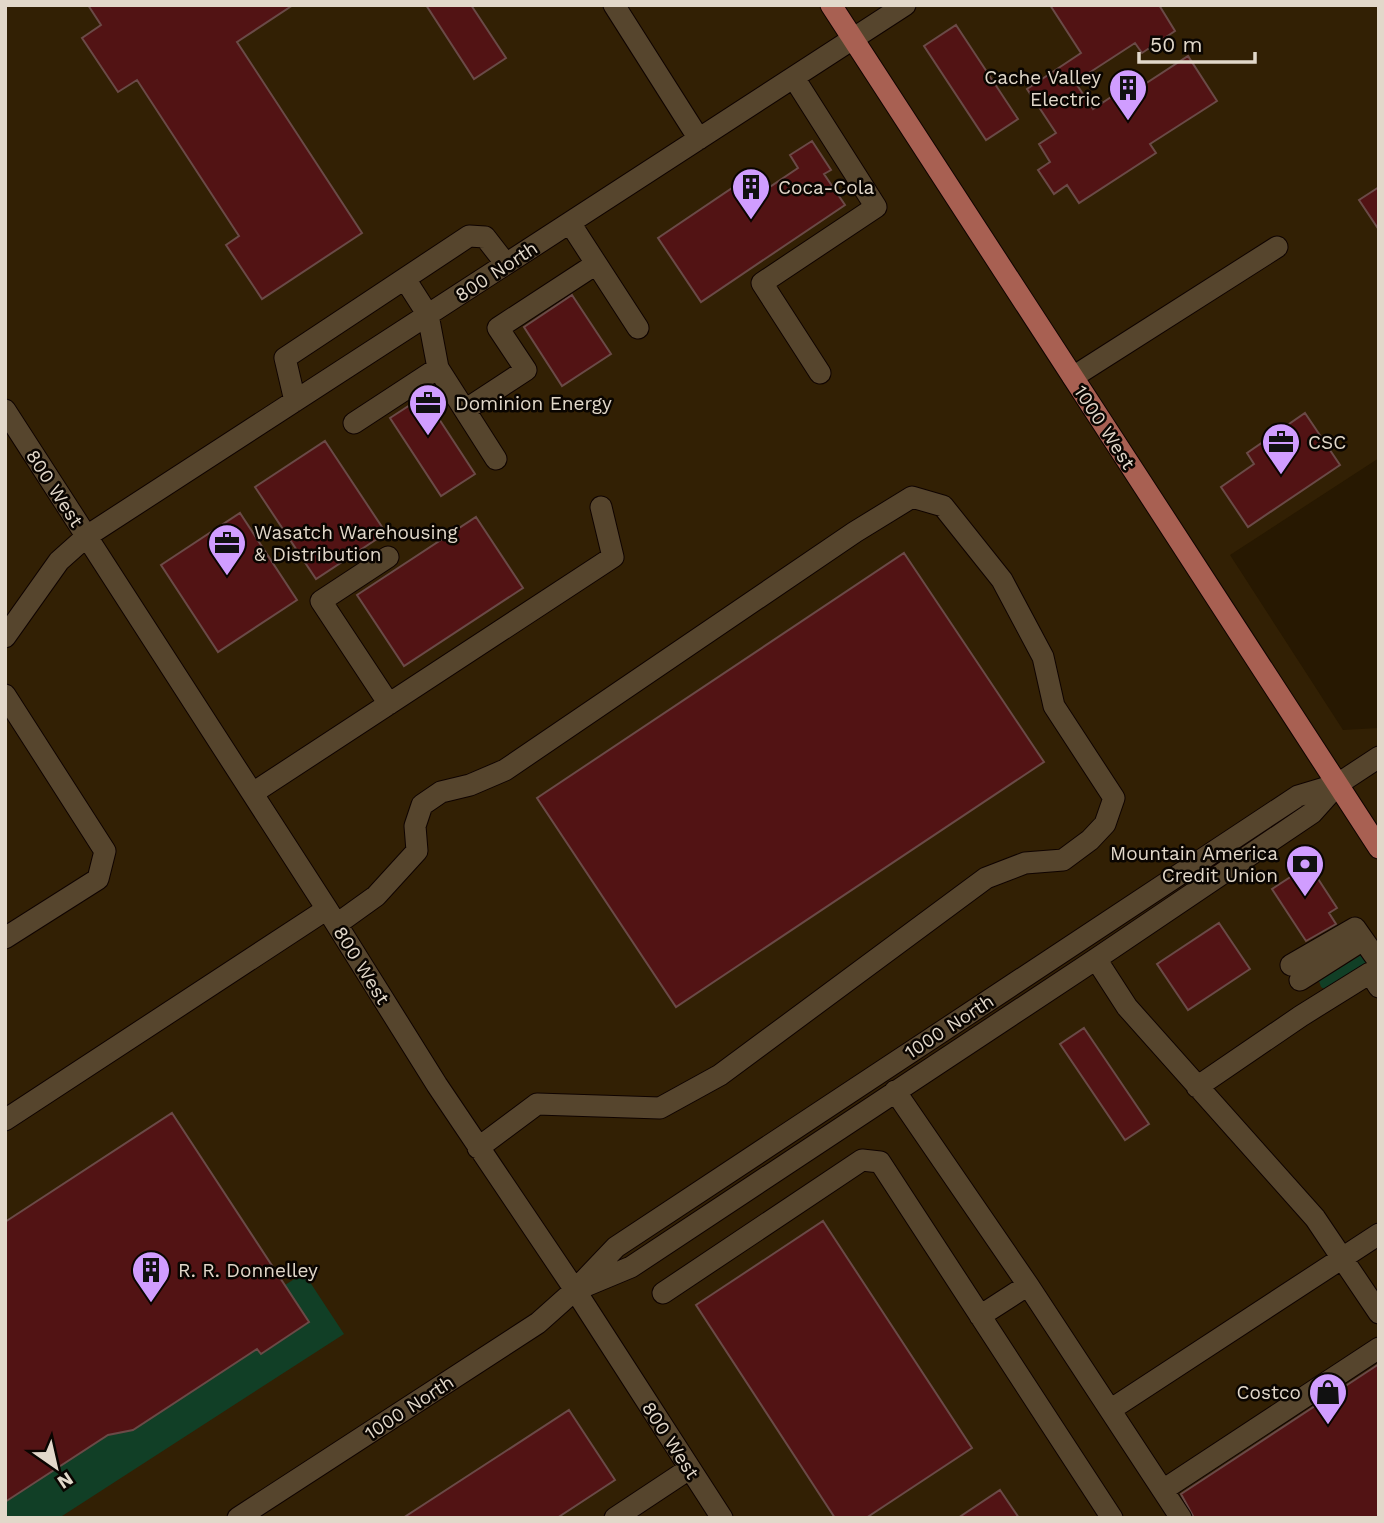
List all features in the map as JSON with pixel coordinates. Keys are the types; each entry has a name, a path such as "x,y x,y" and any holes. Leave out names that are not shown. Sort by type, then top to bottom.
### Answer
{"main road":[{"name":"1000 West","path":"831,5 1379,848"}],"street":[{"path":"614,5 699,139"},
{"name":"800 North","path":"5,637 59,561 87,536 905,5"},
{"path":"794,78 876,207 762,283 820,373"},
{"path":"570,223 638,328"},
{"path":"295,401 285,358 469,236 485,237 506,264"},
{"path":"1073,377 1277,247"},
{"path":"465,410 526,370 498,328 596,264"},
{"path":"405,279 428,315 438,368 496,459"},
{"path":"354,423 438,368"},
{"name":"800 West","path":"5,410 332,916 478,1148 575,1290 722,1518"},
{"path":"5,1121 332,916 376,896 417,851 415,826 422,806 440,792 470,785 505,770 912,496 943,506 1002,580 1043,657 1054,706 1114,798 1105,824 1090,840 1063,860 1025,863 986,878 720,1075 660,1108 537,1104 478,1148"},
{"path":"253,793 613,557 601,507"},
{"path":"388,557 321,601 389,704"},
{"path":"5,695 105,851 98,879 5,938"},
{"name":"1000 North","path":"575,1290 631,1267 1096,959 1312,813 1338,784 1379,757"},
{"name":"1000 North","path":"238,1518 538,1323 575,1290 616,1247 639,1231 1298,796 1338,784"},
{"path":"1197,1087 1301,1016 1377,971 1355,928 1295,972"},
{"path":"1096,959 1127,1007 1315,1218 1379,1313"},
{"path":"895,1091 1028,1285 1181,1518"},
{"path":"663,1293 862,1160 880,1162 1112,1518"},
{"path":"1110,1410 1379,1234"},
{"path":"980,1316 1028,1285"},
{"path":"1163,1490 1379,1348"},
{"path":"615,1518 689,1469"}],"shaded area":[{"path":"5,5 1379,5 1379,458 1230,555 1343,730 1379,728 1379,1518 5,1518"}],"green space":[{"path":"1361,955 1366,962 1362,967 1326,990 1321,987 1319,981"},
{"path":"304,1273 344,1334 59,1518 5,1518 5,1502 108,1435 133,1430 257,1349 261,1353 309,1323 285,1285"}],"building":[{"path":"88,5 293,5 237,42 362,233 262,299 226,245 239,236 137,80 118,92 82,38 101,25"},
{"path":"426,5 471,5 506,58 474,79"},
{"path":"1050,5 1159,5 1175,31 1142,53 1135,43 1075,82 1093,109 1117,93 1122,99 1188,56 1217,101 1150,144 1156,153 1079,203 1067,185 1054,194 1038,170 1050,162 1039,144 1056,133 1027,89 1081,53"},
{"path":"956,25 1018,119 986,140 924,46"},
{"name":"Coca-Cola","path":"812,141 831,170 824,174 845,205 701,302 658,238 744,180 755,197 798,168 790,155"},
{"path":"1379,187 1379,230 1359,200"},
{"path":"572,295 611,354 562,386 524,327"},
{"path":"424,396 475,474 441,496 390,418"},
{"name":"CSC","path":"1305,413 1340,465 1248,527 1221,487 1254,464 1247,453"},
{"path":"325,441 386,533 316,579 255,487"},
{"path":"240,513 297,600 218,652 161,565"},
{"path":"476,517 523,588 404,666 357,595"},
{"path":"904,553 1044,762 676,1007 537,798"},
{"name":"Mountain America Credit Union","path":"1309,865 1337,908 1329,913 1336,924 1306,941 1272,889"},
{"path":"1219,923 1250,969 1188,1010 1157,964"},
{"path":"1084,1028 1149,1124 1125,1140 1060,1044"},
{"name":"R. R. Donnelley","path":"172,1113 309,1322 261,1354 257,1349 133,1430 108,1435 5,1502 5,1222"},
{"path":"823,1221 972,1448 866,1518 835,1518 696,1305"},
{"name":"Costco","path":"1379,1364 1379,1518 1194,1518 1181,1494"},
{"path":"569,1410 615,1480 557,1518 403,1518"},
{"path":"1000,1490 1019,1518 958,1518"}],"place":[{"name":"Cache Valley Electric","path":"1128,122"},
{"name":"Coca-Cola","path":"751,221"},
{"name":"Dominion Energy","path":"428,437"},
{"name":"CSC","path":"1281,476"},
{"name":"Wasatch Warehousing & Distribution","path":"227,577"},
{"name":"Mountain America Credit Union","path":"1305,898"},
{"name":"R. R. Donnelley","path":"151,1304"},
{"name":"Costco","path":"1328,1426"}]}
